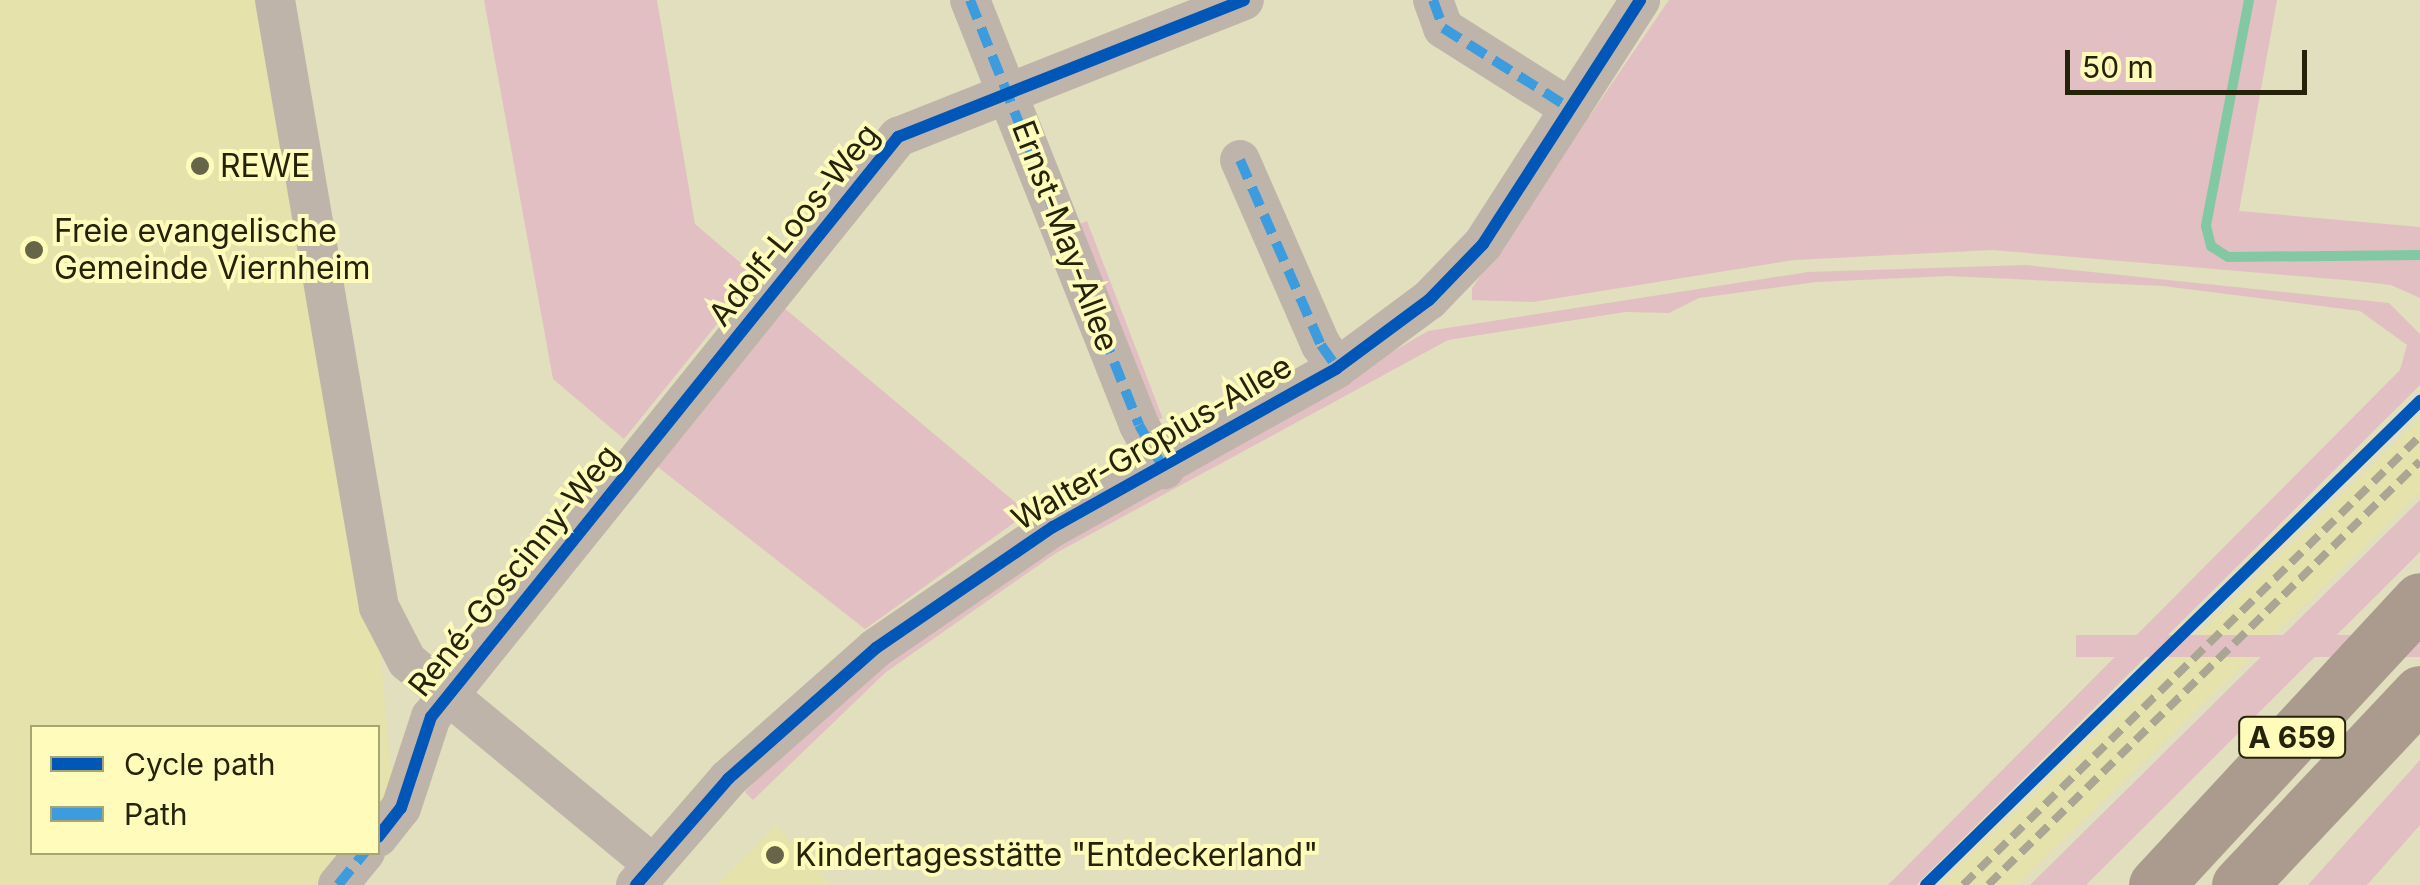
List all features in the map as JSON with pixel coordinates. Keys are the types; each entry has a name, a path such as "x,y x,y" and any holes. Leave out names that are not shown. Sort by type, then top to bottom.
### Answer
{"highway":[{"name":"A 659","path":"2156,885 2420,600"},
{"name":"A 659","path":"2239,885 2420,693"}],"street":[{"path":"275,0 378,607 407,661 644,875"},
{"name":"Ernst-May-Allee","path":"970,0 1139,425 1164,469"},
{"name":"Adolf-Loos-Weg","path":"648,448 898,136 1244,0"},
{"path":"1433,0 1443,28 1571,109"},
{"name":"Walter-Gropius-Allee","path":"644,875 743,765 876,648 1054,527 1164,469 1338,368 1430,300 1483,244 1640,0"},
{"path":"1240,160 1321,346 1338,368"},
{"name":"René-Goscinny-Weg","path":"380,834 401,808 431,717 648,448"},
{"path":"338,885 362,855"}],"shaded area":[{"path":"0,0 271,0 380,649 394,804 380,822 380,725 30,725 30,855 353,855 329,885 0,885"},
{"path":"484,0 657,0 695,224 756,276 624,439 553,379"},
{"path":"1669,0 2277,0 2239,211 2420,227 2420,298 2391,285 2357,281 1992,250 1794,260 1533,302 1472,300 1472,288"},
{"path":"1087,221 1163,418 1150,423 1075,226"},
{"path":"2026,265 2389,303 2420,334 2420,385 1916,885 1888,885 2400,370 2407,345 2360,311 2163,286 1948,276 1816,282 1699,298 1669,313 1625,312 1448,340 1056,553 886,672 753,800 745,792 820,715 964,602 1428,331 1808,272"},
{"path":"783,307 1028,513 865,629 654,464"},
{"path":"2420,419 2420,492 2017,885 1940,885"},
{"path":"2420,500 2420,552 2086,885 2030,885"},
{"path":"2076,635 2420,635 2420,657 2076,657"},
{"path":"2420,760 2420,825 2367,885 2308,885"},
{"name":"Kindertagesstätte \"Entdeckerland\"","path":"776,825 832,885 717,885"}],"waterway":[{"path":"2249,0 2206,226 2211,246 2228,257 2420,255"}],"railway":[{"path":"1963,885 2420,436"},
{"path":"1988,885 2420,461"}],"marked path":[{"path":"970,0 1139,425 1164,469"},
{"path":"1433,0 1443,28 1571,109"},
{"path":"1240,160 1321,345 1337,368"},
{"path":"338,885 363,855"}],"cycle path":[{"path":"380,834 401,808 431,717 898,137 1244,0"},
{"path":"636,885 728,779 876,648 1053,527 1337,368 1429,300 1483,244 1640,0"},
{"path":"1926,885 2420,401"}],"place":[{"name":"REWE","path":"200,166"},
{"name":"Freie evangelische Gemeinde Viernheim","path":"34,250"},
{"name":"Kindertagesstätte \"Entdeckerland\"","path":"775,855"}]}
